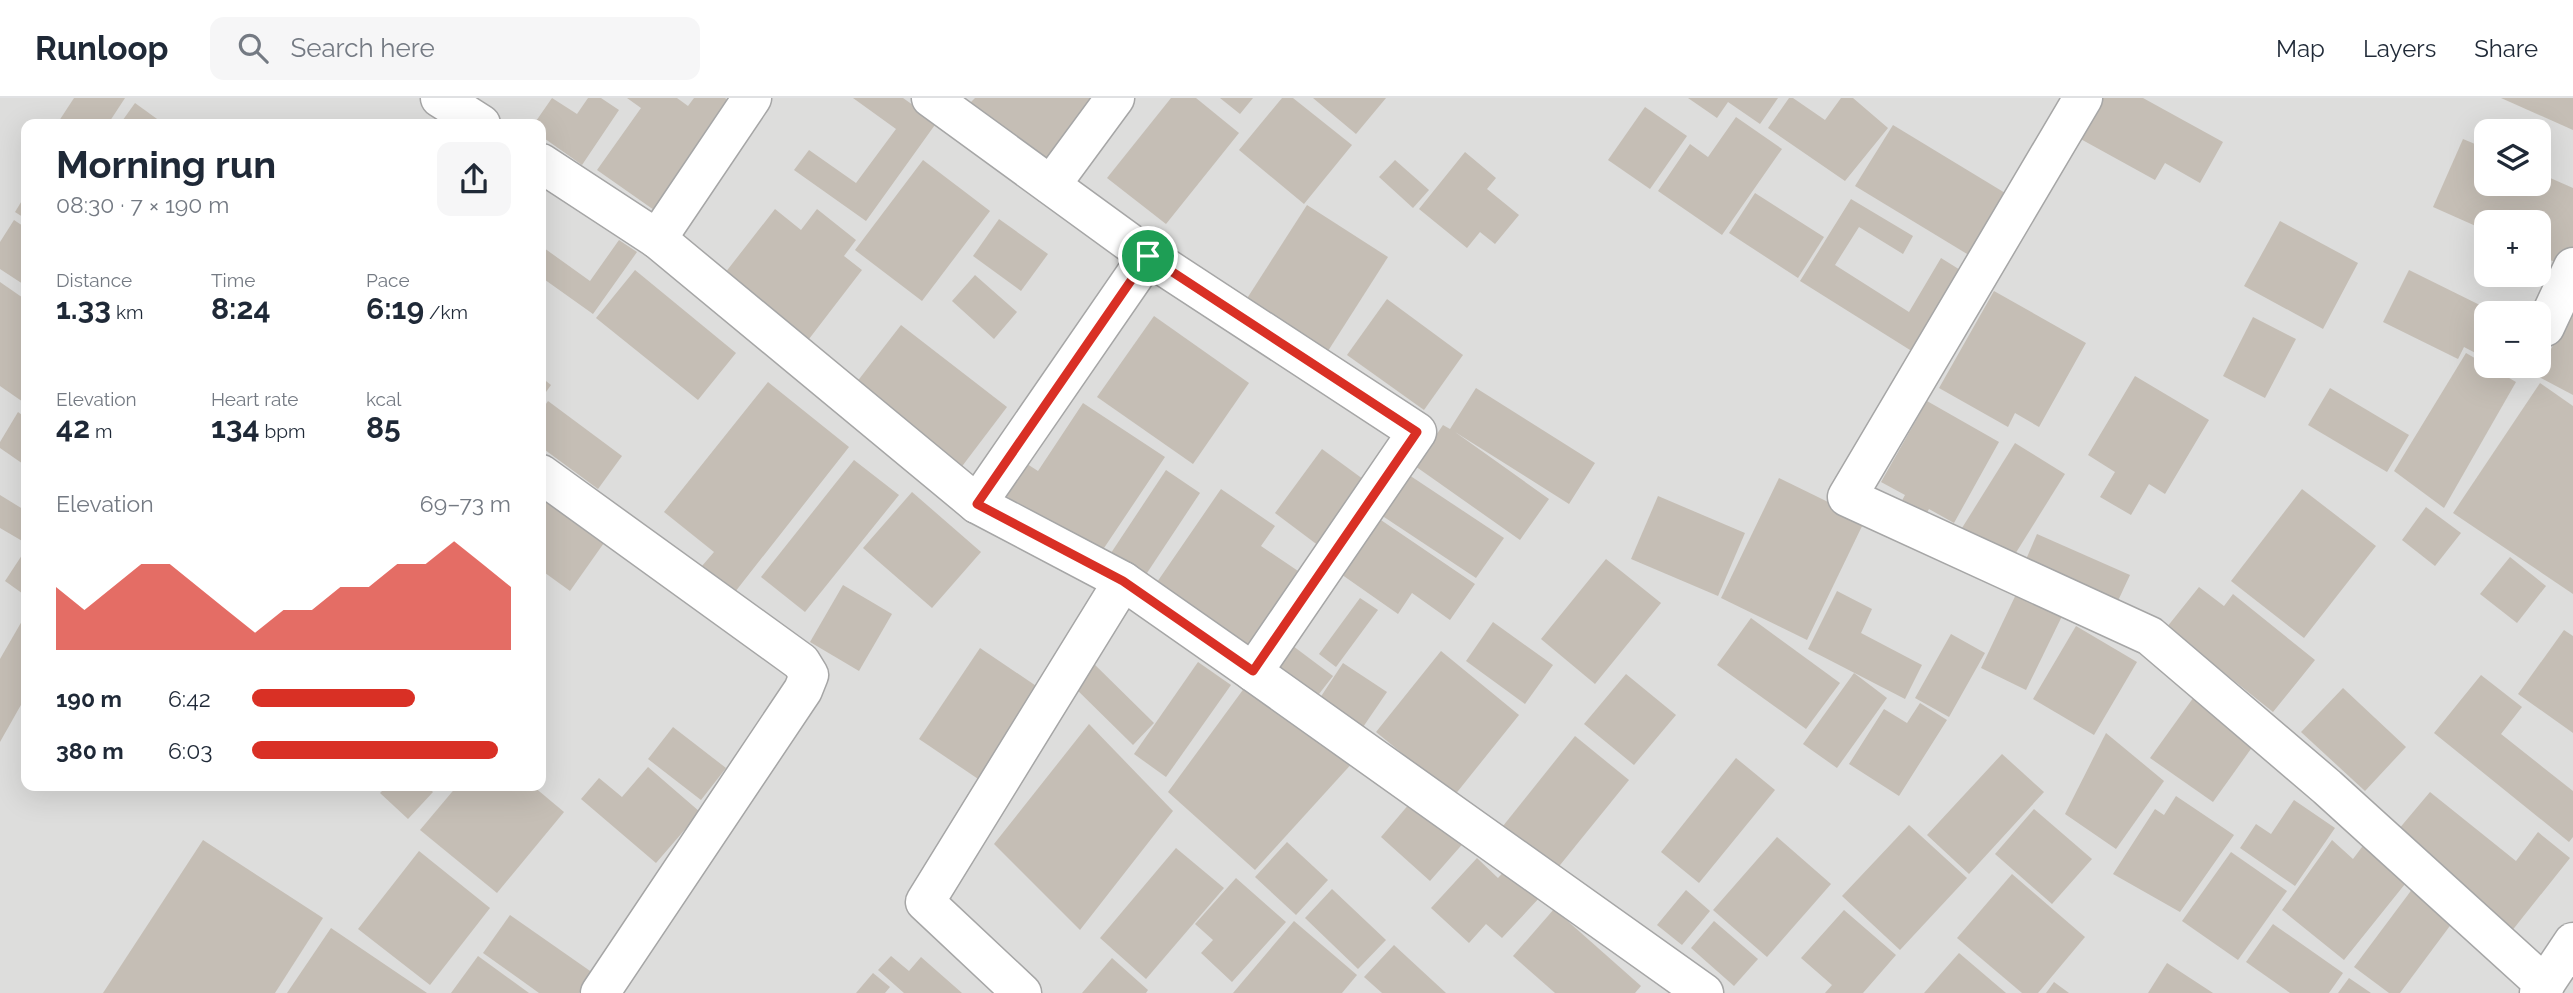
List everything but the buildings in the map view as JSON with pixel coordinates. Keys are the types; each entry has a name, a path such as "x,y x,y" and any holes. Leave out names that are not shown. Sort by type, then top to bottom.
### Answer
{"street":[{"path":"440,98 473,119"},
{"path":"657,239 752,98"},
{"path":"931,98 1148,256 1417,432 1253,671"},
{"path":"1051,185 1115,98"},
{"path":"2082,98 1847,497 2150,636 2327,787 2542,989 2573,942"},
{"path":"546,166 657,239 977,504 1123,581 1704,993"},
{"path":"977,504 1148,256"},
{"path":"2551,316 2573,267"},
{"path":"546,478 801,662 808,675 803,690 600,993"},
{"path":"1022,993 925,902 1123,581"}],"shaded area":[{"path":"0,98 2573,98 2573,993 0,993"}],"route":[{"path":"1148,256 1417,432 1253,671 1123,581 977,504 1148,256"}]}
